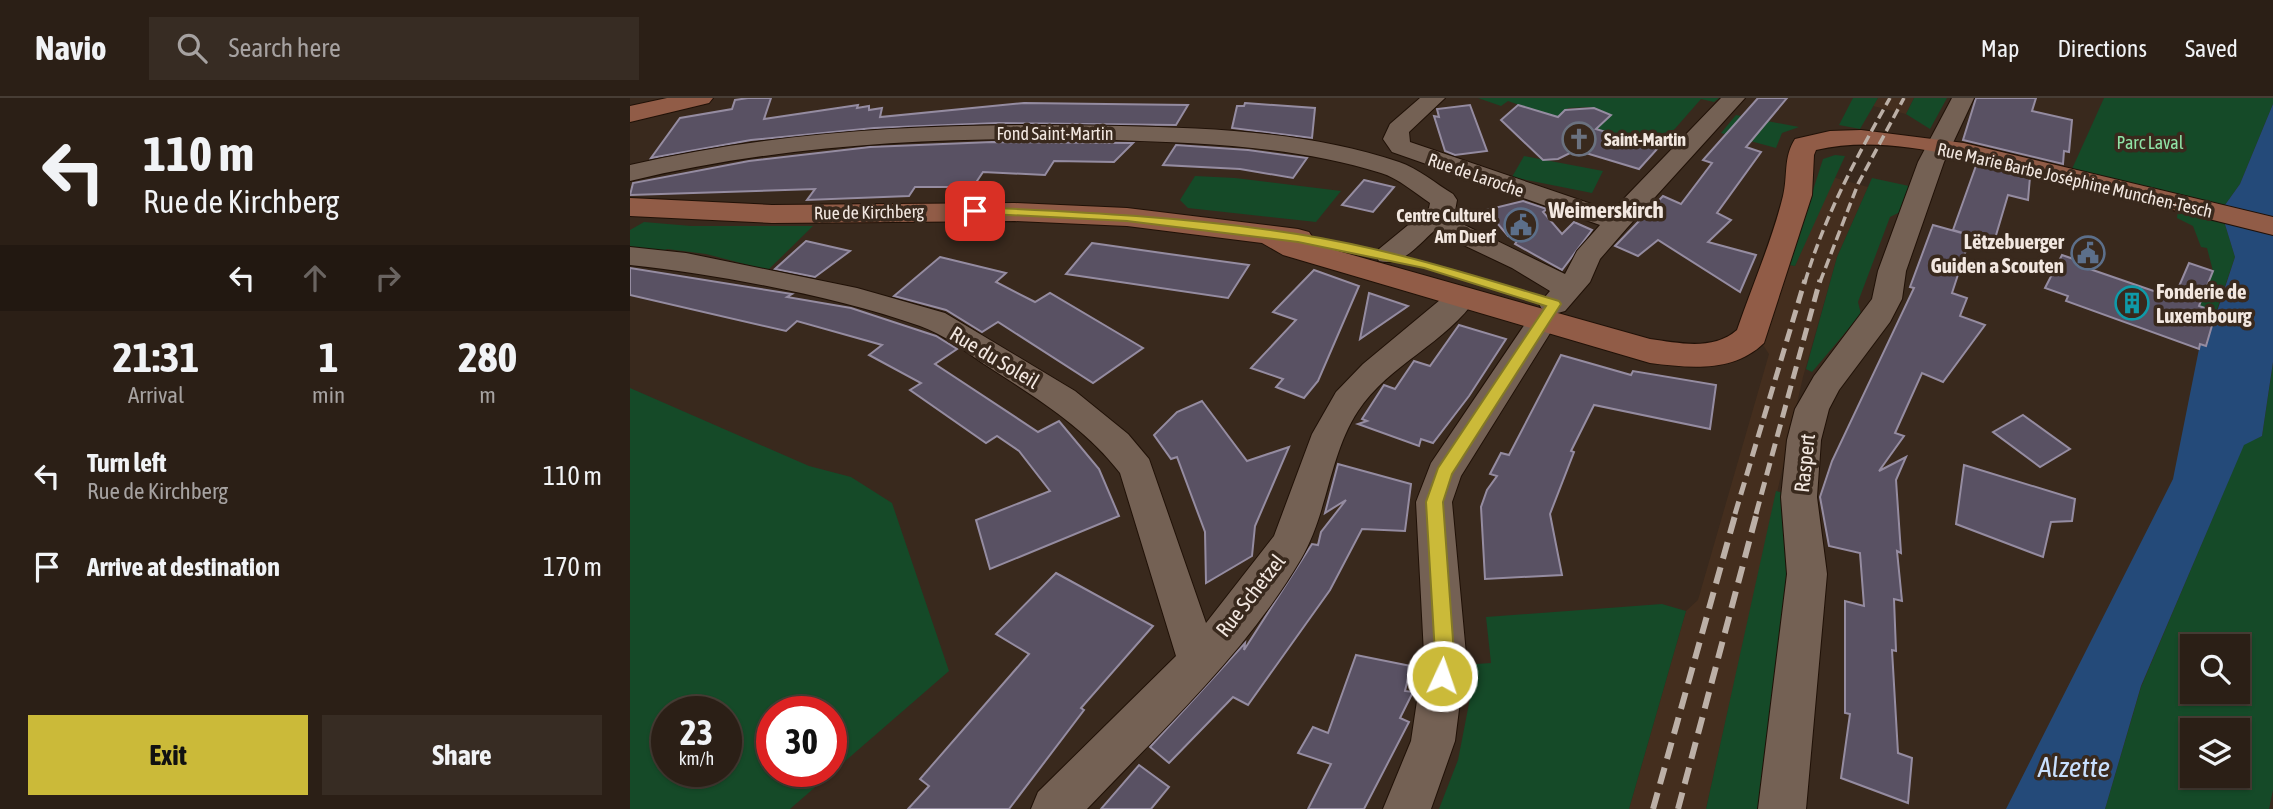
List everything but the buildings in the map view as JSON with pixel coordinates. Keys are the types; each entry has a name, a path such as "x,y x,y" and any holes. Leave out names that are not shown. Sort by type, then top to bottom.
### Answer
{"main road":[{"path":"630,114 700,98"},
{"name":"Rue Marie Barbe Joséphine Munchen-Tesch","path":"1554,305 1609,342 1686,356 1717,354 1738,348 1752,335 1759,317 1798,195 1800,155 1805,145 1824,138 1847,136 1973,153 2273,226"},
{"name":"Rue de Kirchberg","path":"630,207 772,214 1015,212 1127,217 1274,238 1298,238 1389,256 1469,289"},
{"name":"Rue de Kirchberg","path":"1274,238 1294,248 1469,289 1554,305"}],"street":[{"name":"Rue de Laroche","path":"1434,98 1398,129 1395,139 1401,147 1617,222"},
{"path":"1407,809 1433,741 1445,654 1434,502 1444,473 1554,305 1580,276 1587,257 1734,98"},
{"name":"Raspert","path":"1782,809 1807,573 1799,497 1804,440 1812,409 1826,384 1879,315 1887,299 1892,271 1937,148 1963,98"},
{"name":"Fond Saint-Martin","path":"630,173 673,162 773,149 957,135 1050,132 1219,136 1307,145 1402,172 1436,189 1444,200 1442,211 1432,220"},
{"path":"1389,256 1432,220 1522,262 1554,305"},
{"name":"Rue du Soleil","path":"630,256 686,262 857,298 934,320 1063,399 1116,443 1136,469 1198,660"},
{"name":"Rue Schetzel","path":"1055,809 1198,660 1261,588 1301,522 1334,425 1346,401 1381,365 1443,318 1469,289"}],"shaded area":[{"path":"1878,98 1914,98 1906,114 1873,106"},
{"path":"1832,177 1868,187 1837,257 1803,377 1706,809 1629,809 1686,611 1698,600 1769,354 1763,345 1789,265 1795,266"}],"green space":[{"path":"1478,98 1719,98 1714,102 1701,99 1658,148 1593,128 1602,112 1590,107 1568,108 1561,120 1508,101 1501,106"},
{"path":"1853,98 1878,98 1860,129 1839,125"},
{"path":"1914,98 1947,98 1930,129 1906,114"},
{"name":"Parc Laval","path":"2104,98 2273,98 2273,104 2240,184 2225,205 2072,169"},
{"path":"1736,115 1799,127 1782,133 1776,148 1721,133"},
{"path":"1835,155 1845,156 1795,266 1789,265 1823,159"},
{"path":"1524,156 1603,171 1592,193 1512,177"},
{"path":"1195,176 1341,191 1316,222 1188,208 1180,200"},
{"path":"1872,178 1909,186 1902,211 1890,217 1858,302 1861,314 1812,372 1806,369 1837,257"},
{"path":"2178,209 2224,221 2235,257 2216,312 2199,306 2213,271 2207,248 2201,247 2193,226 2177,218"},
{"path":"644,222 691,226 813,226 768,270 706,254 667,249 662,252 630,250 630,230"},
{"path":"2273,363 2273,790 2269,809 2105,809 2141,687 2244,444 2262,436"},
{"path":"630,388 809,466 851,477 892,503 949,671 847,760 847,696 756,696 756,787 815,787 790,809 630,809"},
{"path":"1776,491 1791,495 1793,580 1764,809 1706,809"},
{"path":"1662,604 1686,611 1629,809 1439,809 1458,760 1473,683 1462,665 1491,663 1486,617"}],"water":[{"name":"Alzette","path":"2273,104 2273,362 2262,436 2244,445 2141,686 2105,809 2006,809 2173,479 2200,344 2206,345 2235,257 2224,221 2225,205 2240,184"}],"railway":[{"path":"1805,282 1832,210 1890,98"},
{"path":"1820,282 1858,184 1904,98"},
{"path":"1735,514 1805,280"},
{"path":"1756,514 1820,280"},
{"path":"1653,809 1736,512"},
{"path":"1678,809 1757,512"}],"place":[{"name":"Saint-Martin","path":"1579,139"},
{"name":"Centre Culturel Am Duerf","path":"1521,225"},
{"name":"Lëtzebuerger Guiden a Scouten","path":"2088,253"},
{"name":"Fonderie de Luxembourg","path":"2132,303"}],"district":[{"name":"Weimerskirch","path":"1606,210"}],"route":[{"path":"975,211 1127,217 1274,238 1298,238 1427,265 1554,304 1444,473 1434,502 1445,654 1442,676"}]}
